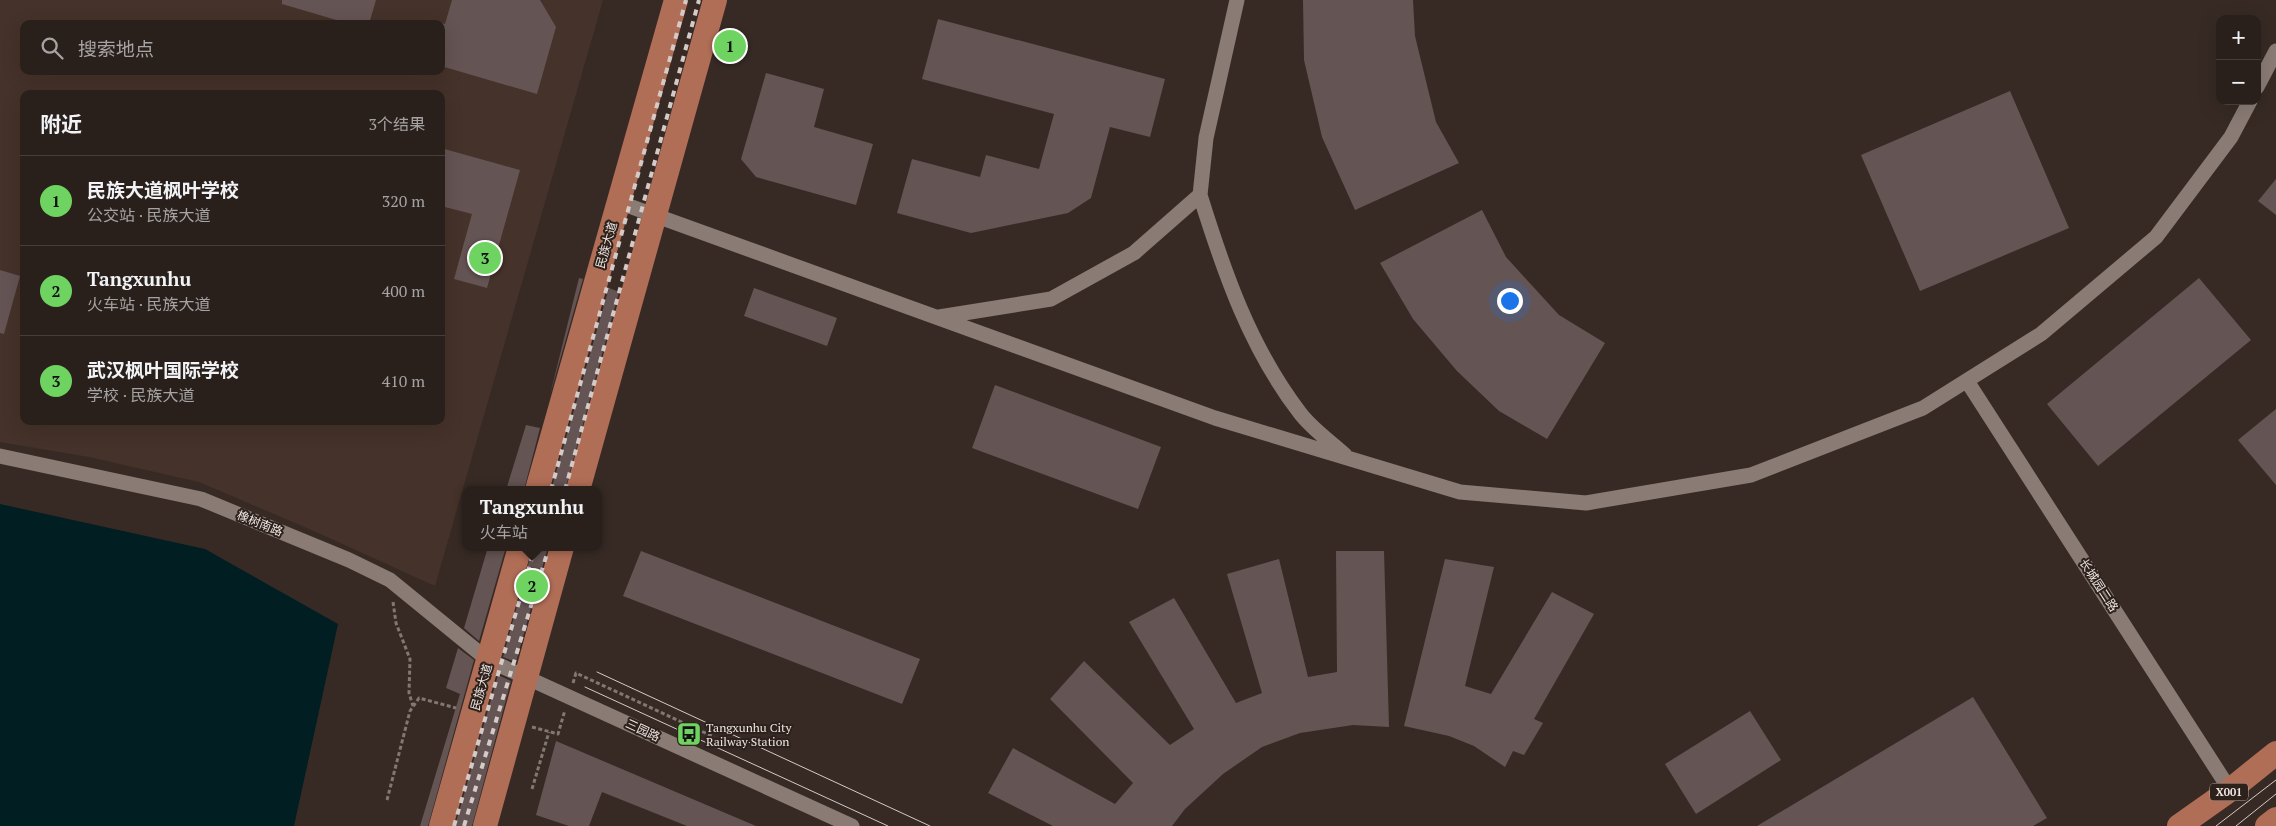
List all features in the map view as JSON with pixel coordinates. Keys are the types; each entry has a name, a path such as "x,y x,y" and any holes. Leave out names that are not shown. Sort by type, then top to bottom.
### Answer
{"main road":[{"name":"民族大道","path":"538,486 676,0"},
{"path":"579,486 715,0"},
{"name":"民族大道","path":"441,826 519,551"},
{"path":"485,826 561,551"},
{"name":"X001","path":"2179,826 2230,790 2276,753"},
{"path":"2267,826 2276,819"}],"street":[{"path":"1237,0 1206,138 1200,195 1220,260 1253,341 1301,414 1350,459"},
{"path":"2261,79 2276,51"},
{"path":"618,202 1215,418 1460,492 1586,504 1751,475 1923,408 2041,334 2156,237 2231,137 2248,105"},
{"path":"937,317 1051,299 1134,253 1200,195"},
{"name":"长城园二路","path":"1967,381 2230,790"},
{"name":"橡树南路","path":"0,456 201,499 349,560 390,580 488,660"},
{"name":"三园路","path":"488,660 852,826"}],"path":[{"path":"390,580 396,623 410,658 409,693 413,706"},
{"path":"576,673 714,737"},
{"path":"387,800 410,711 419,698"},
{"path":"532,789 549,732"}],"shaded area":[{"path":"0,0 603,0 464,486 462,486 462,492 435,586 314,531 199,482 89,457 0,442"}],"water":[{"path":"0,504 205,549 338,624 294,826 0,826"}],"building":[{"path":"282,0 376,0 370,20 336,20 282,4"},
{"path":"452,0 540,0 556,27 537,94 445,67 445,24"},
{"path":"1303,0 1413,0 1415,36 1436,122 1459,163 1355,210 1322,137 1304,60"},
{"path":"938,19 1165,79 1150,137 1110,127 1091,198 1068,213 971,233 897,213 912,159 980,177 986,155 1039,169 1054,114 922,79"},
{"path":"766,73 824,89 814,127 873,144 856,205 756,177 741,159"},
{"path":"2010,91 2069,228 1920,291 1861,155"},
{"path":"445,149 520,170 487,288 454,279 472,214 445,207"},
{"path":"2276,179 2276,215 2258,201"},
{"path":"1482,210 1506,257 1559,315 1605,343 1547,439 1499,411 1457,371 1413,319 1380,263"},
{"path":"0,270 20,276 4,334 0,333"},
{"path":"579,278 583,279 550,395"},
{"path":"2199,278 2251,340 2098,466 2047,404"},
{"path":"609,288 619,292 566,486 552,486"},
{"path":"754,288 837,318 827,346 744,316"},
{"path":"995,385 1161,447 1138,509 972,448"},
{"path":"2276,409 2276,485 2238,440"},
{"path":"526,425 540,428 525,486 507,486"},
{"path":"487,551 505,551 479,641 464,628"},
{"path":"532,551 547,551 516,662 503,657"},
{"path":"641,551 920,659 902,704 623,596"},
{"path":"1336,551 1384,551 1389,727 1353,725 1300,733 1262,747 1223,774 1185,809 1172,826 1053,826 988,793 1013,748 1115,804 1133,783 1050,699 1084,661 1170,745 1194,729 1129,622 1174,598 1236,703 1262,693 1227,574 1279,559 1308,677 1337,672"},
{"path":"1445,559 1494,567 1465,686 1491,694 1552,592 1594,614 1534,719 1543,723 1524,755 1513,751 1505,767 1474,746 1449,736 1404,726"},
{"path":"458,648 474,660 428,826 420,826 460,694 446,688"},
{"path":"498,675 511,681 472,826 455,826"},
{"path":"1973,697 2047,818 2033,826 1757,826"},
{"path":"1750,711 1781,760 1696,814 1665,764"},
{"path":"556,741 756,826 687,826 602,792 589,826 569,826 536,815"}],"tram line":[{"path":"597,672 930,826"},
{"path":"585,687 888,826"},
{"path":"2216,826 2276,780"},
{"path":"2236,826 2276,794"}],"railway":[{"path":"552,486 686,0"},
{"path":"566,486 699,0"},
{"path":"454,826 534,551"},
{"path":"464,826 548,551"}],"place":[{"name":"民族大道枫叶学校","path":"730,46"},
{"name":"武汉枫叶国际学校","path":"485,258"},
{"name":"Tangxunhu","path":"532,586"},
{"name":"Tangxunhu City Railway Station","path":"689,734"}]}
